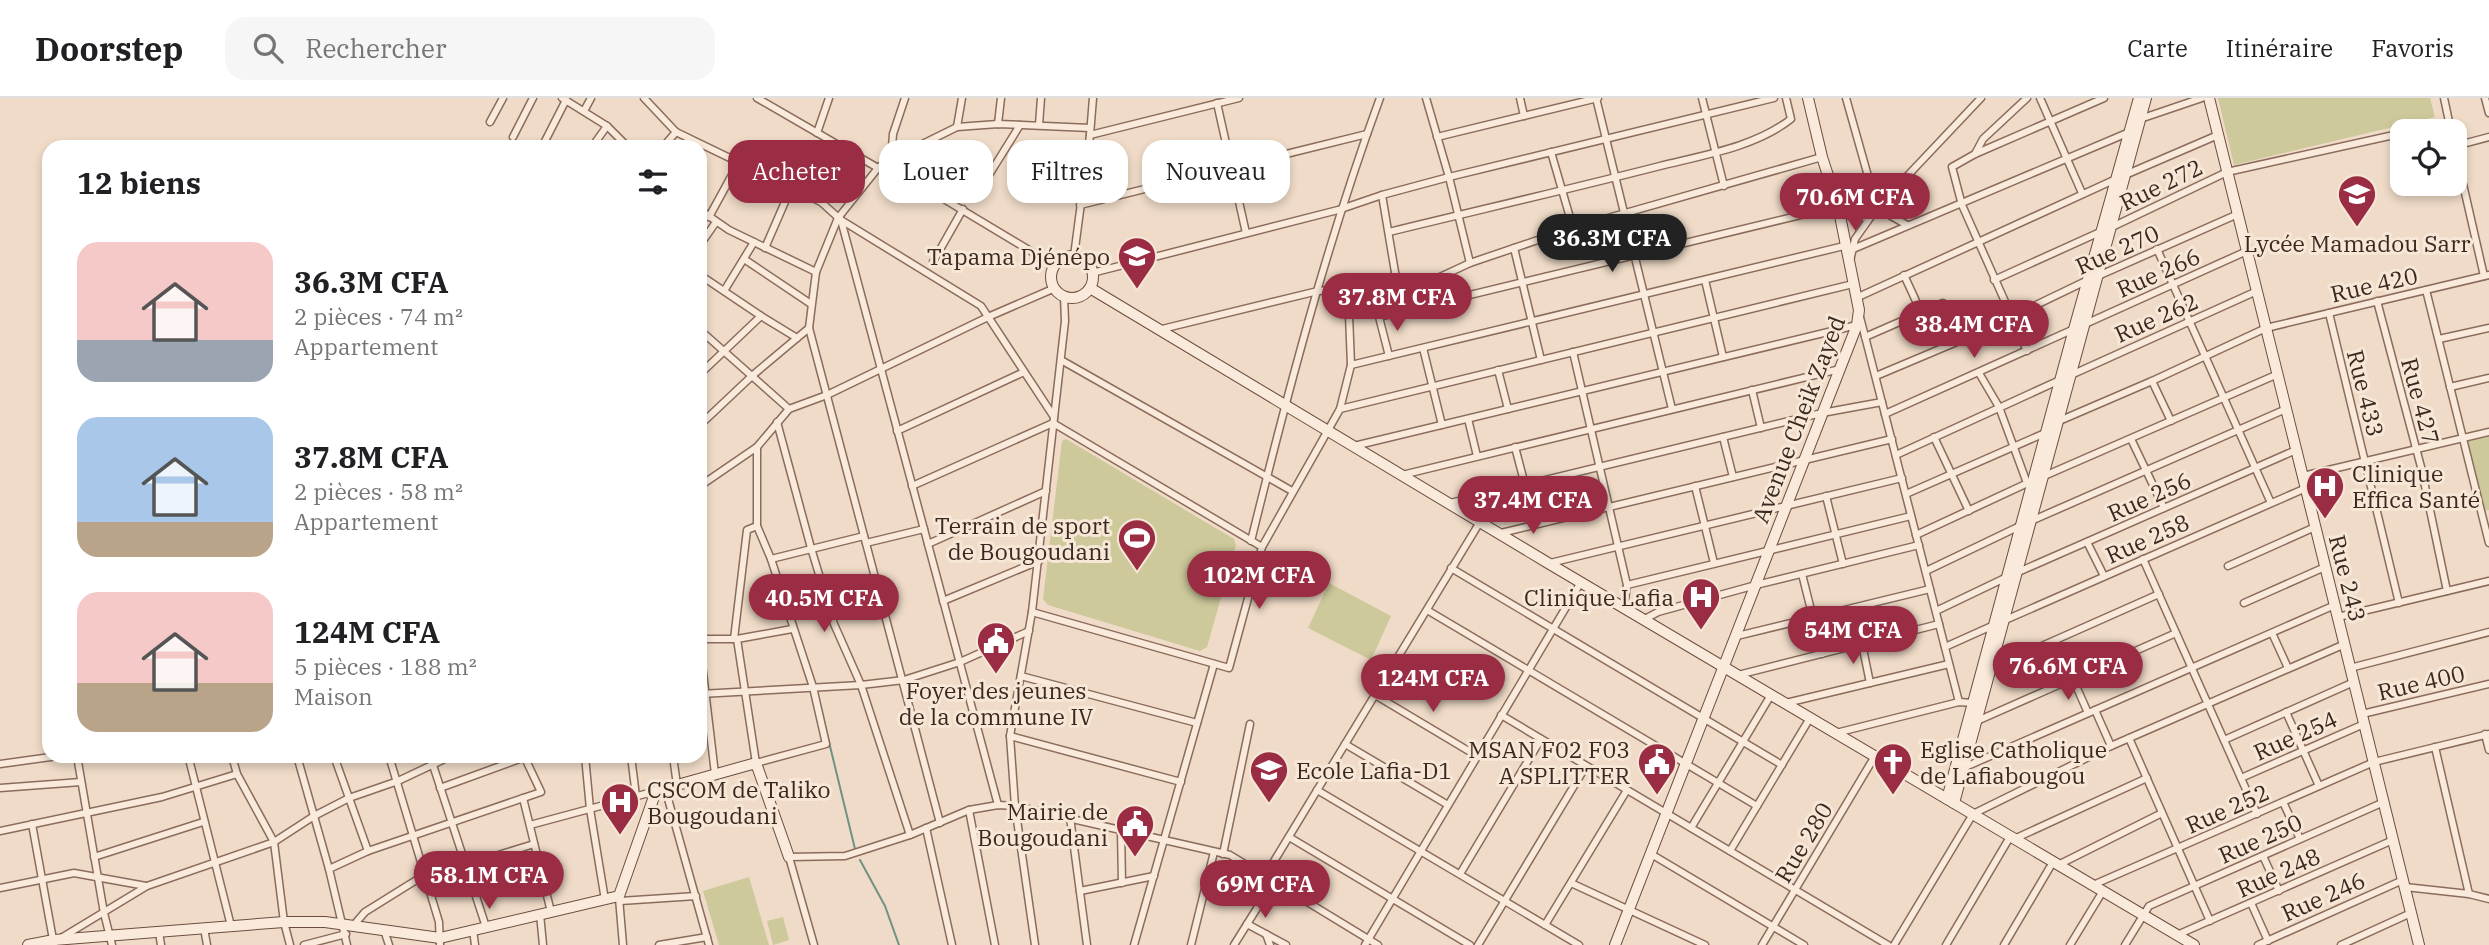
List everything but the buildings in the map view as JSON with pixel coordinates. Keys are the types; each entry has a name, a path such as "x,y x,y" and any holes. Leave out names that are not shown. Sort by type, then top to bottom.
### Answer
{"street":[{"path":"490,122 503,98"},
{"path":"513,137 533,98"},
{"path":"584,111 591,98"},
{"path":"644,98 676,132 692,140"},
{"path":"757,98 817,133 879,162"},
{"path":"817,133 830,98"},
{"path":"957,127 962,98"},
{"path":"999,124 1001,98"},
{"path":"1038,125 1041,98"},
{"path":"1074,256 1093,98"},
{"path":"931,140 957,127 999,124 1090,131 1239,98"},
{"path":"1251,541 1285,403 1380,98"},
{"path":"1427,98 1470,263"},
{"path":"1520,98 1524,116"},
{"path":"1437,137 1597,98 1672,409"},
{"path":"1702,98 1724,186"},
{"path":"1093,273 1344,208 1449,177 1774,98"},
{"path":"1389,232 1715,152 1775,131 1791,119 1786,98"},
{"name":"Avenue Cheik Zayed","path":"1615,945 1737,636 1802,460 1857,325 1859,310 1849,263 1849,247 1822,157 1808,98"},
{"path":"1846,98 1877,208 1907,225"},
{"path":"1849,247 1877,208 1981,98"},
{"path":"1975,154 1983,139 2027,98"},
{"path":"2040,98 2082,193"},
{"path":"2027,351 1977,242 1951,167 2104,98"},
{"path":"1951,801 2026,523 2045,433 2065,378 2133,131 2139,98"},
{"path":"1351,365 1849,247 1962,205 2133,131 2140,119 2146,98"},
{"path":"2140,119 2202,98"},
{"name":"Rue 243","path":"2209,98 2419,945"},
{"path":"2444,98 2448,119"},
{"path":"2485,98 2489,113"},
{"path":"545,140 564,99 607,126 621,140"},
{"path":"891,140 903,99"},
{"path":"1217,103 1225,140"},
{"path":"993,168 1020,125"},
{"path":"597,140 607,126"},
{"path":"669,140 676,132"},
{"path":"1290,153 1367,134"},
{"path":"1856,298 2082,193 2218,135"},
{"name":"Rue 272","path":"1994,280 2227,172 2390,136"},
{"path":"2467,144 2489,138"},
{"path":"707,148 728,159"},
{"path":"1551,152 1573,228"},
{"path":"1032,612 1229,668 1262,547 1340,409 1351,365 1349,315 1356,309 1399,296 1470,263 1573,228 1822,157"},
{"path":"879,170 839,219 816,272 809,328 940,822"},
{"path":"728,182 709,217 816,272"},
{"path":"1080,205 1142,189"},
{"path":"1382,195 1399,296"},
{"path":"2467,196 2486,276"},
{"path":"765,248 784,203"},
{"path":"822,203 839,219 981,306 1054,420 1262,547"},
{"path":"952,203 1055,265"},
{"path":"1239,203 1246,233"},
{"path":"1389,356 1379,317 1838,206 1854,219 1862,218 1877,208"},
{"path":"933,261 963,209"},
{"name":"Rue 270","path":"2011,317 2238,214"},
{"path":"839,219 998,805"},
{"path":"707,235 716,222"},
{"path":"724,291 754,242"},
{"path":"1514,248 1541,360"},
{"path":"2157,249 2271,503"},
{"name":"Rue 266","path":"1885,414 2247,251"},
{"path":"1074,256 1086,261 1093,273 1090,288 1078,296 1064,296 1055,288 1051,277 1055,265 1066,257 1074,256"},
{"path":"744,259 811,304"},
{"path":"1904,275 1921,312"},
{"name":"Rue 420","path":"2057,421 2266,328 2486,276"},
{"path":"707,280 797,338"},
{"path":"1704,280 1723,357"},
{"path":"1162,329 1318,291 1397,284"},
{"path":"1340,409 1853,284"},
{"path":"707,481 757,447 789,409 827,395 988,317 1055,288"},
{"path":"1090,288 2012,838 2098,888 2146,910 2176,935 2193,945"},
{"path":"2426,290 2489,543"},
{"name":"Rue 262","path":"1896,455 2257,291"},
{"path":"1035,945 1015,806 1010,736 1032,612 1065,321 1064,296"},
{"name":"Rue 427","path":"2377,301 2416,450 2447,591"},
{"path":"1866,337 1942,303"},
{"path":"1859,310 1959,702"},
{"name":"Rue 433","path":"2329,313 2399,603"},
{"path":"707,368 761,316"},
{"path":"1354,446 1857,325"},
{"path":"707,418 809,328"},
{"path":"2439,340 2489,328"},
{"path":"707,336 789,409"},
{"path":"1876,376 1959,341"},
{"path":"1423,348 1442,425"},
{"path":"1573,352 1627,584 1624,607"},
{"path":"1060,360 1292,491"},
{"path":"1400,475 1840,369"},
{"path":"1498,370 1508,409"},
{"path":"897,431 1024,372"},
{"path":"1979,373 1999,407 2014,446 2034,481"},
{"path":"1916,535 2278,374"},
{"path":"2034,481 2057,421 2065,378"},
{"path":"2450,387 2489,378"},
{"path":"2152,381 2171,421"},
{"path":"1752,390 1761,428"},
{"path":"1448,503 1822,413 1882,402"},
{"path":"1926,571 2026,523 2286,409"},
{"path":"1468,419 1477,456"},
{"path":"912,486 1054,420"},
{"path":"777,422 834,624 861,685 909,835"},
{"path":"2303,476 2489,432"},
{"path":"1906,494 2045,433"},
{"path":"1723,437 1733,477"},
{"path":"1934,437 1969,511"},
{"path":"1499,534 1892,439"},
{"path":"2131,439 2164,509"},
{"path":"530,825 826,744 813,687 771,559 757,526 757,447"},
{"path":"1515,447 1524,485"},
{"name":"Rue 256","path":"1936,611 2296,450"},
{"path":"1548,563 1902,478"},
{"path":"1695,486 1714,564"},
{"name":"Rue 258","path":"1945,647 2306,488"},
{"path":"928,544 1046,491"},
{"path":"1826,496 1843,564"},
{"path":"1627,584 1911,516"},
{"path":"1265,876 1480,522"},
{"path":"757,526 747,530 735,639 756,763 789,857 814,945"},
{"path":"2228,566 2315,527"},
{"path":"771,559 811,548 924,529"},
{"path":"2087,542 2104,576"},
{"path":"1645,619 1658,612 1756,585 1919,545"},
{"path":"2143,559 2257,814"},
{"path":"943,601 1038,561"},
{"path":"2244,603 2325,567"},
{"path":"1451,568 1782,765"},
{"path":"1802,574 1822,654"},
{"path":"1368,943 1392,898 1581,582"},
{"path":"2338,617 2489,582"},
{"path":"1737,636 1930,589"},
{"path":"1990,668 2159,594"},
{"path":"1963,768 2335,605"},
{"path":"1426,610 1757,806"},
{"path":"1951,801 1977,721 1977,704 1990,668 1998,623"},
{"path":"1738,675 1939,624"},
{"path":"707,639 735,639 792,629"},
{"path":"707,694 904,680 960,663 1029,631"},
{"path":"2350,667 2489,632"},
{"path":"1977,721 2176,633"},
{"path":"2272,633 2288,668"},
{"path":"1862,644 1870,683"},
{"path":"1894,945 1973,814 2111,746 2345,644"},
{"path":"1134,945 1214,664"},
{"path":"1786,703 1949,664"},
{"path":"1021,676 1197,723"},
{"path":"2073,679 2111,746"},
{"path":"2224,740 2354,682"},
{"name":"Rue 400","path":"2363,719 2489,684"},
{"path":"1375,695 1476,756"},
{"path":"1691,828 1771,695"},
{"path":"1836,733 1959,702 1977,704"},
{"path":"2286,712 2319,786"},
{"path":"1501,715 1888,945"},
{"path":"1730,851 1811,718"},
{"name":"Rue 254","path":"2241,778 2363,719"},
{"path":"707,721 715,775"},
{"path":"1223,854 1250,724"},
{"path":"2487,734 2489,750"},
{"name":"Rue 252","path":"2098,888 2178,848 2374,762 2487,734"},
{"path":"1010,736 1181,782"},
{"path":"2129,738 2210,921"},
{"path":"1460,874 1541,739"},
{"path":"1345,744 1448,805"},
{"path":"2435,747 2469,894"},
{"name":"Rue 280","path":"1762,945 1875,756"},
{"path":"0,764 42,758"},
{"path":"78,763 97,877 111,940"},
{"path":"190,763 231,926"},
{"path":"234,763 237,774 274,842 284,922 290,945"},
{"path":"299,763 347,928 347,945"},
{"path":"336,763 368,851"},
{"path":"392,763 426,874 439,922 440,941"},
{"path":"431,763 453,821 486,927"},
{"path":"56,942 147,886 274,842 314,816 349,798 438,763"},
{"path":"440,788 506,763"},
{"path":"329,869 368,851 541,792 528,763"},
{"path":"586,763 590,809 605,900"},
{"path":"632,763 636,796"},
{"path":"674,763 677,785"},
{"path":"1478,945 1586,766"},
{"path":"0,831 162,797 237,774"},
{"path":"1946,945 2012,838 2147,778"},
{"path":"0,788 81,782"},
{"path":"661,789 709,945"},
{"path":"624,945 620,899 661,789"},
{"path":"1317,790 1578,945"},
{"path":"1545,925 1627,790"},
{"path":"523,798 551,912"},
{"path":"2283,802 2300,839"},
{"name":"Rue 250","path":"2146,910 2384,802"},
{"path":"789,857 845,856 909,835 969,810 998,805 1015,806 1230,855 1368,943 1378,945"},
{"path":"969,810 995,945"},
{"path":"2004,945 2056,863 2162,813"},
{"path":"1070,817 1087,945"},
{"path":"94,857 203,822"},
{"path":"32,824 56,942"},
{"path":"926,828 952,945"},
{"path":"1121,831 1122,883"},
{"path":"1289,837 1470,945"},
{"name":"Rue 248","path":"2176,935 2393,840"},
{"path":"466,865 534,844"},
{"path":"1191,945 1214,852"},
{"path":"1651,854 1804,945"},
{"path":"2263,856 2278,891"},
{"path":"0,888 43,877 74,873 147,886"},
{"path":"304,945 347,928 365,912 426,874"},
{"path":"1080,891 1154,876"},
{"path":"1234,945 1274,881"},
{"path":"1571,883 1706,945"},
{"path":"2404,883 2489,899"},
{"name":"Rue 246","path":"2258,945 2404,883"},
{"path":"2070,945 2098,888"},
{"path":"28,945 111,940 159,932 284,922 325,922 347,928 384,930 440,941 486,927 605,900 696,896"},
{"path":"2251,903 2268,941"},
{"path":"2125,945 2146,910"},
{"path":"2341,945 2411,913"},
{"path":"540,914 543,945"},
{"path":"1247,924 1286,945"},
{"path":"204,928 207,945"},
{"path":"384,930 388,945"},
{"path":"474,930 475,945"},
{"path":"159,932 161,945"},
{"path":"1266,934 1270,945"},
{"path":"659,945 707,937"}],"shaded area":[{"path":"2218,98 2430,98 2435,117 2390,119 2390,128 2234,165"},
{"path":"2489,435 2489,510 2483,511 2466,441"},
{"name":"Terrain de sport de Bougoudani","path":"1066,439 1234,539 1236,545 1207,647 1200,651 1048,605 1043,599 1062,441"},
{"path":"1329,583 1391,616 1371,660 1308,628"},
{"path":"749,877 769,945 719,945 703,891"},
{"path":"783,917 789,940 773,945 767,921"}],"waterway":[{"path":"778,571 785,593"},
{"path":"821,709 855,849"},
{"path":"860,860 885,906 899,945"}],"place":[{"name":"Lycée Mamadou Sarr","path":"2357,228"},
{"name":"Tapama Djénépo","path":"1137,290"},
{"name":"Clinique Effica Santé","path":"2325,520"},
{"name":"Terrain de sport de Bougoudani","path":"1137,572"},
{"name":"Clinique Lafia","path":"1701,631"},
{"name":"Foyer des jeunes de la commune IV","path":"996,675"},
{"name":"MSAN F02 F03 A SPLITTER","path":"1657,796"},
{"name":"Eglise Catholique de Lafiabougou","path":"1893,796"},
{"name":"Ecole Lafia-D1","path":"1269,804"},
{"name":"CSCOM de Taliko Bougoudani","path":"620,836"},
{"name":"Mairie de Bougoudani","path":"1135,858"}]}
